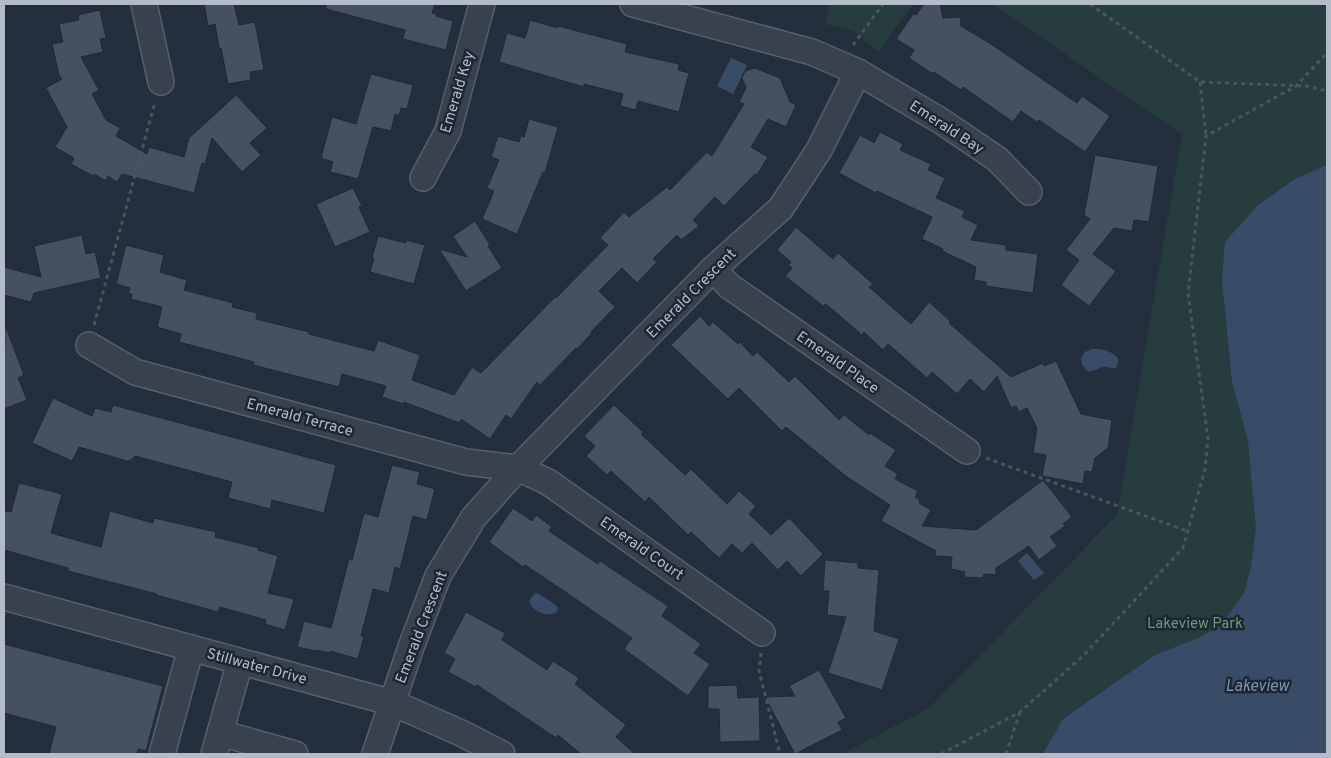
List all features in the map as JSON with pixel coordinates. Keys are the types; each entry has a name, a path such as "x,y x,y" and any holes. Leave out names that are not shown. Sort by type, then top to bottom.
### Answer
{"street":[{"path":"144,4 161,82"},
{"name":"Emerald Key","path":"423,178 448,131 482,4"},
{"path":"633,4 812,52 858,72"},
{"name":"Emerald Bay","path":"858,72 941,121 997,160 1029,192"},
{"name":"Emerald Crescent","path":"375,754 411,647 438,576 474,517 518,468 713,269 781,208 819,150 858,72"},
{"name":"Emerald Place","path":"713,269 729,286 967,451"},
{"name":"Emerald Terrace","path":"88,345 135,372 466,462 518,468"},
{"name":"Emerald Court","path":"518,468 548,482 762,633"},
{"name":"Stillwater Drive","path":"4,597 393,703 461,733 502,754"},
{"path":"162,754 191,648"},
{"path":"240,662 217,744 295,754"}],"path":[{"path":"859,39 883,4"},
{"path":"1090,4 1200,82 1296,86 1327,91"},
{"path":"1206,136 1296,86 1327,53"},
{"path":"941,754 1020,712 1090,649 1183,548 1205,469 1208,440 1188,293 1206,136 1200,82"},
{"path":"100,303 149,119"},
{"path":"1010,466 1187,532"},
{"path":"759,671 780,754"},
{"path":"1006,754 1020,712"}],"green space":[{"path":"830,4 913,4 878,52 854,31 825,24"},
{"name":"Lakeview Park","path":"992,4 1327,4 1327,754 842,754 929,708 1117,515 1182,134"}],"water":[{"path":"731,58 747,65 733,94 717,86"},
{"name":"Lakeview","path":"1327,165 1327,754 1043,754 1063,719 1155,655 1203,636 1223,623 1244,593 1251,566 1256,528 1248,441 1232,381 1222,280 1225,242 1257,206 1295,179"},
{"path":"1092,349 1106,350 1115,355 1118,358 1116,368 1105,367 1094,371 1087,371 1082,365 1081,358 1085,352"},
{"path":"1027,553 1044,573 1034,580 1018,561"},
{"path":"535,593 554,604 558,608 557,612 545,614 537,611 529,601"}],"building":[{"path":"204,4 234,4 239,25 255,22 264,70 250,72 251,80 228,84 215,24 208,26"},
{"path":"326,4 435,4 432,13 453,21 446,50 403,39 405,30 326,9"},
{"path":"924,4 940,4 943,18 960,17 961,26 991,44 1077,103 1082,96 1110,116 1085,152 1039,120 1037,122 1021,111 1013,122 963,87 961,90 909,58 914,50 896,39 913,14 916,15"},
{"path":"100,10 106,38 100,39 103,52 81,57 99,90 92,94 106,120 120,128 116,136 147,154 149,147 184,157 189,138 236,95 267,128 250,143 261,155 242,172 212,138 205,164 202,163 194,193 122,174 117,182 108,176 106,181 71,164 74,158 55,147 67,127 46,88 62,79 59,75 52,44 63,42 59,24 79,20 78,15"},
{"path":"530,20 627,44 625,52 679,64 678,70 689,73 679,112 638,101 636,110 620,106 623,94 584,84 584,87 499,62 507,33 525,38"},
{"path":"755,68 780,78 790,102 796,105 786,127 768,119 751,147 768,157 757,175 755,174 724,206 715,197 693,220 699,226 681,240 677,235 653,259 657,262 637,283 622,268 599,291 615,307 577,349 540,385 537,382 511,419 506,415 490,439 461,419 460,423 404,402 403,404 382,397 386,386 342,374 339,387 253,365 254,362 179,342 181,334 157,327 162,307 131,299 132,294 128,293 130,288 116,284 126,245 164,255 160,272 187,280 184,290 233,303 232,307 257,313 256,319 309,332 309,334 374,351 378,340 420,355 412,380 454,395 472,367 481,373 608,245 600,238 624,212 629,217 667,187 670,190 707,152 712,156 744,104 739,102 746,88 742,78 745,71"},
{"path":"371,74 413,85 407,109 401,108 399,116 395,114 391,131 373,127 358,179 330,172 333,162 321,158 332,117 356,124"},
{"path":"529,119 558,127 545,173 543,172 517,234 482,219 494,191 487,188 499,160 491,157 498,136 519,142 521,136 524,137"},
{"path":"880,132 903,144 900,150 931,164 928,170 945,178 936,198 965,211 962,217 978,225 971,240 1006,245 1006,250 1038,254 1033,293 986,286 986,282 974,280 976,267 922,239 932,217 877,191 876,193 839,173 860,135 874,143"},
{"path":"1095,155 1158,166 1149,222 1134,220 1132,231 1114,228 1093,254 1116,271 1089,306 1061,285 1079,260 1066,250 1090,219 1084,215"},
{"path":"353,188 362,206 359,207 370,232 335,247 316,204"},
{"path":"475,221 502,268 466,291 439,249 467,257 453,236"},
{"path":"796,227 833,259 838,253 873,284 869,287 911,324 929,302 950,321 949,323 1011,377 1043,363 1044,366 1056,361 1081,414 1112,420 1108,448 1095,458 1092,472 1085,471 1083,484 1042,476 1046,455 1033,453 1037,428 1027,408 1019,412 1016,406 1011,408 997,376 984,392 970,379 957,394 932,372 927,378 888,344 883,350 864,332 862,335 826,304 823,306 785,276 792,268 788,265 791,262 777,250"},
{"path":"82,235 86,254 95,252 101,278 34,293 31,302 4,295 4,267 41,277 34,246"},
{"path":"378,236 406,243 406,240 425,245 414,284 370,272"},
{"path":"700,316 709,326 713,322 738,344 740,342 753,356 757,352 789,382 795,376 839,420 844,415 869,435 870,433 896,450 885,466 898,474 895,479 918,491 915,497 920,500 919,503 931,510 922,526 976,530 1043,480 1072,517 1063,524 1065,526 1050,537 1057,546 1039,560 1029,546 996,568 996,575 984,574 983,578 964,577 965,572 951,569 952,557 935,556 936,551 881,521 890,505 847,477 786,427 782,431 739,388 728,399 671,345"},
{"path":"5,325 24,375 18,378 27,400 4,409"},
{"path":"53,398 92,416 95,408 111,412 113,405 336,465 324,513 272,500 270,509 228,498 232,482 135,456 127,461 79,447 72,461 32,443"},
{"path":"614,405 643,432 641,434 685,475 691,469 727,504 739,491 756,506 749,514 771,535 789,518 823,554 801,576 787,561 778,570 752,543 742,553 732,544 719,558 691,532 688,535 649,497 645,502 611,471 607,475 586,456 595,446 584,436"},
{"path":"392,465 420,472 417,484 435,489 427,520 413,516 400,569 395,567 389,593 373,589 361,636 364,637 358,659 330,651 330,653 297,647 304,621 331,628 349,559 352,560 364,513 378,517"},
{"path":"19,483 62,494 51,533 101,547 110,511 153,523 154,518 216,532 215,537 259,548 258,550 278,556 268,593 294,599 285,630 265,624 266,620 220,607 218,612 68,571 68,568 4,550 4,511 11,512"},
{"path":"513,508 532,521 536,515 552,527 549,531 598,564 600,561 668,606 662,616 701,644 694,653 710,664 688,696 624,649 632,638 525,565 523,567 489,542"},
{"path":"825,560 858,563 858,568 879,570 874,631 899,639 882,690 828,673 846,617 827,615 829,591 823,591"},
{"path":"466,612 505,633 502,640 547,670 553,661 579,678 575,684 626,725 616,737 635,754 581,754 558,735 556,738 477,685 476,687 448,672 455,659 444,653"},
{"path":"4,644 163,686 146,751 138,749 137,754 49,754 56,727 4,713"},
{"path":"819,670 846,718 838,722 842,730 795,754 765,697 795,696 789,686"},
{"path":"737,685 738,698 759,697 760,741 720,742 719,709 708,709 708,686"}]}
